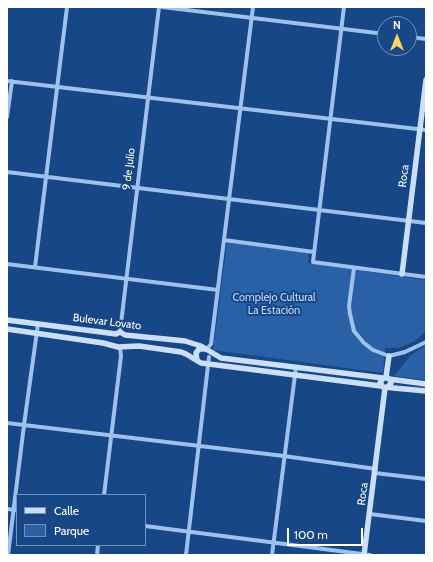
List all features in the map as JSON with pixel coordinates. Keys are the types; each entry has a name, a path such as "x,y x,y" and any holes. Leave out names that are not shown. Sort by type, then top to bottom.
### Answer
{"main road":[{"name":"Roca","path":"402,274 423,130 426,80"},
{"name":"Bulevar Lovato","path":"7,320 185,341 197,345 221,358 426,384"},
{"name":"Bulevar Lovato","path":"7,329 120,347 138,346 181,352 197,360"},
{"name":"9 de Julio","path":"121,334 127,341 120,347 113,340 121,334"},
{"path":"210,360 206,350 199,349 196,353 197,360 203,363 210,360 385,387 426,391"},
{"name":"Roca","path":"385,387 380,383 386,378 389,356"},
{"name":"Roca","path":"385,387 391,383 386,378"},
{"name":"Roca","path":"366,555 385,387"}],"street":[{"path":"35,268 66,7"},
{"name":"9 de Julio","path":"121,334 126,279 158,7"},
{"path":"162,7 377,33"},
{"path":"206,350 211,344 253,7"},
{"path":"344,7 313,262 426,277"},
{"path":"7,117 9,81 423,130"},
{"path":"7,172 426,223"},
{"path":"224,240 314,252"},
{"path":"7,264 218,290"},
{"path":"354,268 349,306 354,331 364,343 373,350 389,356 405,352 426,342"},
{"path":"17,494 24,425 38,324"},
{"path":"104,494 122,356 120,347"},
{"path":"186,555 210,360"},
{"path":"272,555 296,367"},
{"path":"7,423 284,456 426,479"},
{"path":"7,509 15,510 8,555"},
{"path":"370,514 426,521"},
{"path":"146,526 366,555"}],"green space":[{"name":"Complejo Cultural La Estación","path":"227,242 309,253 308,263 426,280 426,331 415,341 399,348 385,348 383,373 213,350"},
{"path":"426,345 426,380 394,376 410,356"}]}
